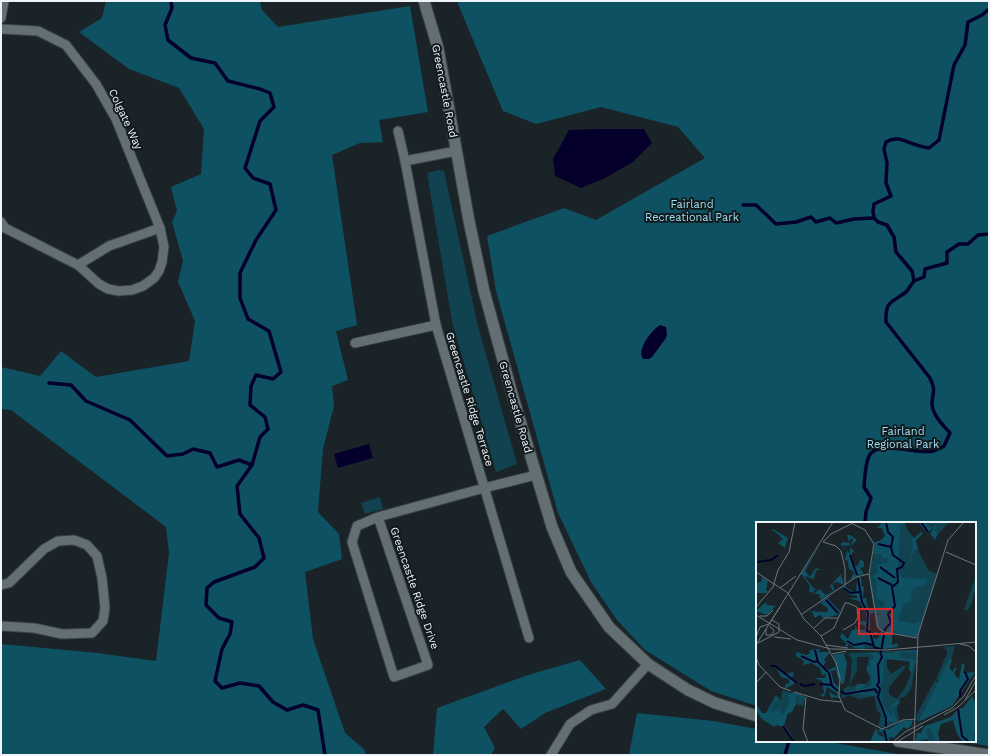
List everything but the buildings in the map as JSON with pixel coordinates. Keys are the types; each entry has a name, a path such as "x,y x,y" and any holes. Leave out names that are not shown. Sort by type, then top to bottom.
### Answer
{"street":[{"path":"1,18 4,1"},
{"name":"Greencastle Road","path":"424,1 438,48 469,221 484,291 512,397 536,476 552,527 572,572 609,627 648,664 688,690 715,703 756,716"},
{"name":"Colgate Way","path":"1,29 38,31 66,45 96,84 116,119 160,228 164,247 162,262 159,271 154,278 143,286 132,290 119,291 108,289 99,284 78,265 5,228 1,222"},
{"name":"Greencastle Ridge Terrace","path":"398,131 436,325 529,638"},
{"path":"405,161 456,151"},
{"path":"78,265 109,246 160,228"},
{"path":"354,343 436,325"},
{"name":"Greencastle Ridge Drive","path":"378,517 428,665 394,677 352,542 357,526 378,517 484,488 536,476"},
{"path":"1,585 9,583 44,549 58,541 74,540 86,545 97,556 102,578 105,608 103,620 92,633 62,634 34,628 1,626"},
{"path":"551,755 570,724 591,710 612,704 648,664"},
{"path":"904,742 988,755"}],"shaded area":[{"path":"644,129 652,143 633,162 605,178 581,188 555,176 553,159 569,130"},
{"path":"438,170 444,171 478,326 517,464 496,472 452,322 427,173"},
{"path":"660,325 666,327 666,338 652,357 649,359 643,359 641,354 645,342 650,334"},
{"path":"369,444 373,458 338,468 334,454"},
{"path":"380,497 383,509 365,514 361,503"}],"green space":[{"path":"106,1 260,1 262,10 278,27 410,6 428,112 379,120 383,142 360,143 332,155 357,325 336,331 348,380 332,386 334,406 323,449 318,512 339,534 342,559 305,572 313,639 345,733 364,749 366,755 1,755 1,644 98,653 156,661 169,553 166,527 11,410 1,409 1,367 40,376 61,351 96,377 189,361 195,321 178,282 183,261 172,222 177,211 171,187 201,174 204,129 179,88 129,69 79,32 102,18"},
{"name":"Fairland Recreational Park","path":"458,1 989,1 989,746 965,742 976,742 976,522 756,522 756,706 711,691 645,650 617,620 591,582 558,513 496,291 487,236 564,208 596,220 705,158 678,127 601,107 536,124 503,111"},
{"path":"580,660 606,689 545,713 521,729 503,709 484,727 495,748 491,755 433,755 437,708 528,675"},
{"path":"637,713 713,721 756,729 756,742 830,742 903,755 629,755"}],"waterway":[{"path":"171,1 172,8 165,25 168,40 191,58 215,63 228,81 270,93 274,107 260,121 245,168 253,178 270,184 276,210 256,240 240,273 240,298 248,319 269,331 281,372 273,379 256,375 251,386 250,405 265,417 268,429 260,437 252,465 237,486 240,514 259,538 264,558 255,567 214,582 207,588 206,605 219,618 232,622 230,634 222,649 215,681 222,688 240,683 259,686 273,702 287,710 303,705 318,710 325,755"},
{"path":"865,522 866,512 871,498 864,487 866,467 869,456 874,451 889,448 926,452 933,451 944,446 950,433 938,420 932,407 934,388 930,378 886,322 887,310 890,303 906,292 914,281 912,271 896,252 894,237 887,225 878,222 874,218 874,204 891,196 886,183 887,163 884,149 886,142 894,139 929,148 939,140 954,65 965,45 968,22 982,15 989,9"},
{"path":"743,205 756,205 776,224 796,222 811,217 816,222 830,218 836,223 854,219 874,218"},
{"path":"914,281 924,277 925,269 947,263 947,252 959,244 968,244 978,235 989,234"},
{"path":"49,383 71,385 86,401 130,420 167,456 183,454 193,449 210,453 217,467 239,460 252,465"},
{"path":"785,755 789,742"}],"park label":[{"name":"Fairland Regional Park","path":"903,437"}]}
